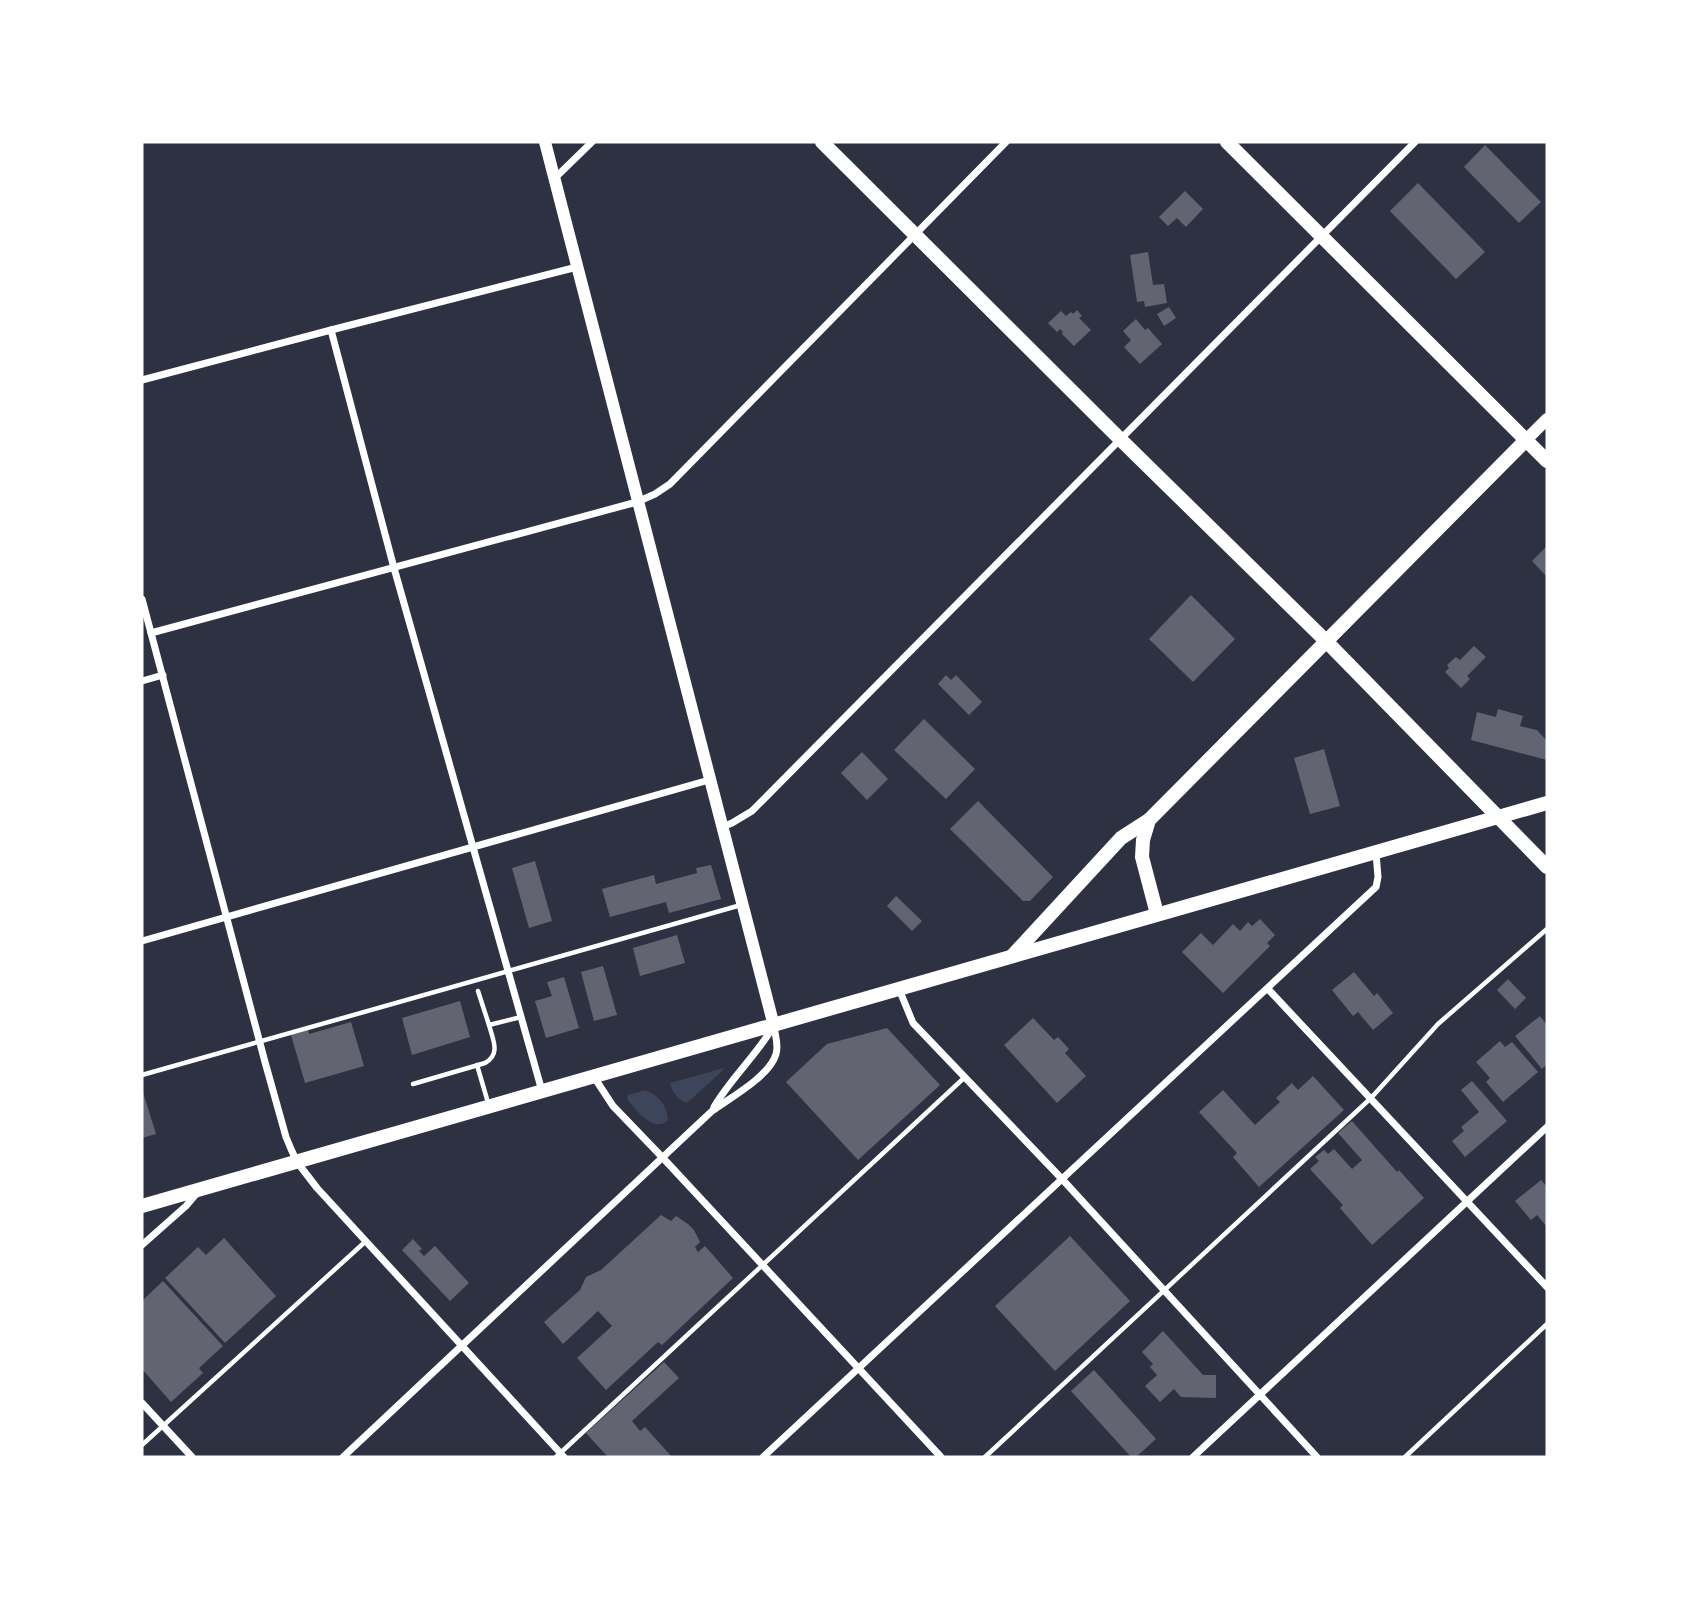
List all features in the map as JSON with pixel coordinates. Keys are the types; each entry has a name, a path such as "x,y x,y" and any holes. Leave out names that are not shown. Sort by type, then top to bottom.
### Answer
{"main road":[{"path":"822,142 1327,642 1547,867"},
{"path":"1227,142 1547,461"},
{"path":"1013,955 1121,838 1149,820 1526,440"},
{"path":"142,1206 1547,803"},
{"path":"1149,820 1143,840 1142,857 1157,914"}],"street":[{"path":"343,1457 712,1111 763,1073 774,1060 777,1050 774,1026 545,142"},
{"path":"554,179 592,142"},
{"path":"151,633 655,495 670,484 1006,142"},
{"path":"722,827 752,811 1415,142"},
{"path":"142,380 577,267"},
{"path":"331,330 394,568 542,1091"},
{"path":"1526,440 1547,419"},
{"path":"142,599 259,1042 286,1137 297,1163 560,1456"},
{"path":"142,681 163,675"},
{"path":"142,941 709,780"},
{"path":"763,1457 1376,887 1376,852"},
{"path":"899,989 913,1023 1164,1289 1317,1457"},
{"path":"1268,989 1547,1287"},
{"path":"712,1111 735,1076 763,1045 774,1026"},
{"path":"593,1076 609,1101 942,1457"},
{"path":"1193,1457 1547,1127"},
{"path":"142,1245 186,1206 199,1190"},
{"path":"142,1403 192,1457"}],"lane":[{"path":"142,1075 742,905"},
{"path":"985,1457 1371,1098 1438,1024 1547,929"},
{"path":"413,1084 477,1065 494,1055 489,1025 478,991"},
{"path":"489,1025 522,1017"},
{"path":"477,1065 489,1107"},
{"path":"560,1456 965,1077"},
{"path":"142,1445 366,1241"},
{"path":"1405,1457 1547,1324"}],"shaded area":[{"path":"724,1068 687,1103 676,1095 670,1083"},
{"path":"645,1090 658,1098 664,1106 668,1120 663,1124 646,1119 627,1099 628,1095"}],"building":[{"path":"1485,145 1541,202 1519,223 1464,167"},
{"path":"1418,183 1485,252 1456,279 1390,211"},
{"path":"1185,191 1203,209 1186,227 1177,218 1168,226 1159,217"},
{"path":"1148,252 1153,285 1164,284 1167,303 1145,307 1144,301 1137,302 1130,255"},
{"path":"1169,307 1176,318 1164,326 1157,314"},
{"path":"1077,310 1082,316 1079,318 1091,330 1074,346 1060,329 1057,332 1048,323 1061,311 1066,316"},
{"path":"1136,319 1162,344 1140,364 1124,347 1131,340 1123,331"},
{"path":"1547,546 1547,577 1532,561"},
{"path":"1191,595 1235,639 1193,682 1149,639"},
{"path":"1474,646 1486,657 1467,676 1470,679 1461,688 1445,672 1449,668 1447,665 1456,657 1460,660"},
{"path":"946,675 951,680 956,675 982,702 969,715 938,684"},
{"path":"1498,709 1523,716 1520,726 1537,730 1547,741 1547,760 1471,740 1477,712 1496,717"},
{"path":"924,719 975,769 946,799 894,750"},
{"path":"1324,749 1340,806 1310,814 1294,758"},
{"path":"862,752 888,779 867,800 841,773"},
{"path":"978,801 1053,877 1030,901 1023,901 950,829"},
{"path":"535,861 552,921 529,928 512,868"},
{"path":"711,865 721,899 669,913 666,902 610,917 602,889 654,875 656,884 697,873 696,868"},
{"path":"896,896 922,921 912,931 887,906"},
{"path":"1260,919 1275,935 1267,943 1270,946 1223,993 1182,952 1201,933 1213,945 1233,924 1240,931 1248,922 1252,926"},
{"path":"677,935 685,963 640,976 633,948"},
{"path":"603,966 617,1015 594,1021 581,972"},
{"path":"1354,972 1374,996 1377,993 1393,1013 1373,1030 1358,1012 1353,1016 1332,990"},
{"path":"564,977 579,1028 546,1038 535,1001 552,996 547,982"},
{"path":"1508,979 1526,998 1515,1009 1497,990"},
{"path":"460,1001 470,1037 412,1055 402,1018"},
{"path":"1540,1016 1547,1025 1547,1064 1542,1069 1515,1036"},
{"path":"1033,1018 1054,1040 1058,1037 1069,1049 1065,1053 1086,1076 1057,1103 1004,1045"},
{"path":"351,1022 364,1066 305,1083 291,1035 308,1030 309,1034"},
{"path":"887,1028 940,1085 858,1160 786,1082 827,1044"},
{"path":"1500,1041 1505,1047 1512,1042 1538,1072 1503,1102 1486,1082 1490,1078 1476,1062"},
{"path":"1313,1076 1344,1110 1259,1187 1233,1157 1237,1153 1199,1112 1223,1090 1255,1125 1280,1102 1276,1098 1292,1083 1298,1090"},
{"path":"1472,1081 1507,1121 1465,1157 1452,1141 1464,1131 1461,1127 1479,1112 1461,1090"},
{"path":"142,1089 156,1134 142,1138"},
{"path":"1352,1121 1424,1198 1372,1245 1340,1208 1343,1205 1310,1169 1319,1161 1315,1157 1324,1150 1328,1154 1334,1149 1352,1169 1362,1160 1338,1133"},
{"path":"1541,1180 1547,1187 1547,1227 1537,1215 1531,1220 1515,1201"},
{"path":"661,1215 671,1221 676,1216 688,1224 700,1242 695,1247 698,1252 705,1246 733,1278 662,1345 658,1342 606,1390 577,1358 612,1326 598,1311 563,1344 544,1322 580,1290 586,1277 601,1270"},
{"path":"1070,1236 1130,1301 1055,1371 995,1306"},
{"path":"224,1238 276,1296 225,1343 165,1278 198,1247 206,1255"},
{"path":"413,1239 422,1249 419,1251 424,1256 435,1246 469,1283 450,1301 402,1250"},
{"path":"163,1281 223,1346 199,1368 203,1373 171,1402 142,1369 142,1301"},
{"path":"1163,1331 1203,1375 1216,1375 1216,1398 1181,1397 1174,1389 1160,1402 1145,1386 1157,1375 1150,1367 1153,1364 1142,1352"},
{"path":"664,1362 679,1378 632,1421 640,1431 645,1427 672,1457 608,1457 586,1433"},
{"path":"1094,1370 1156,1439 1136,1457 1131,1457 1071,1391"}]}
